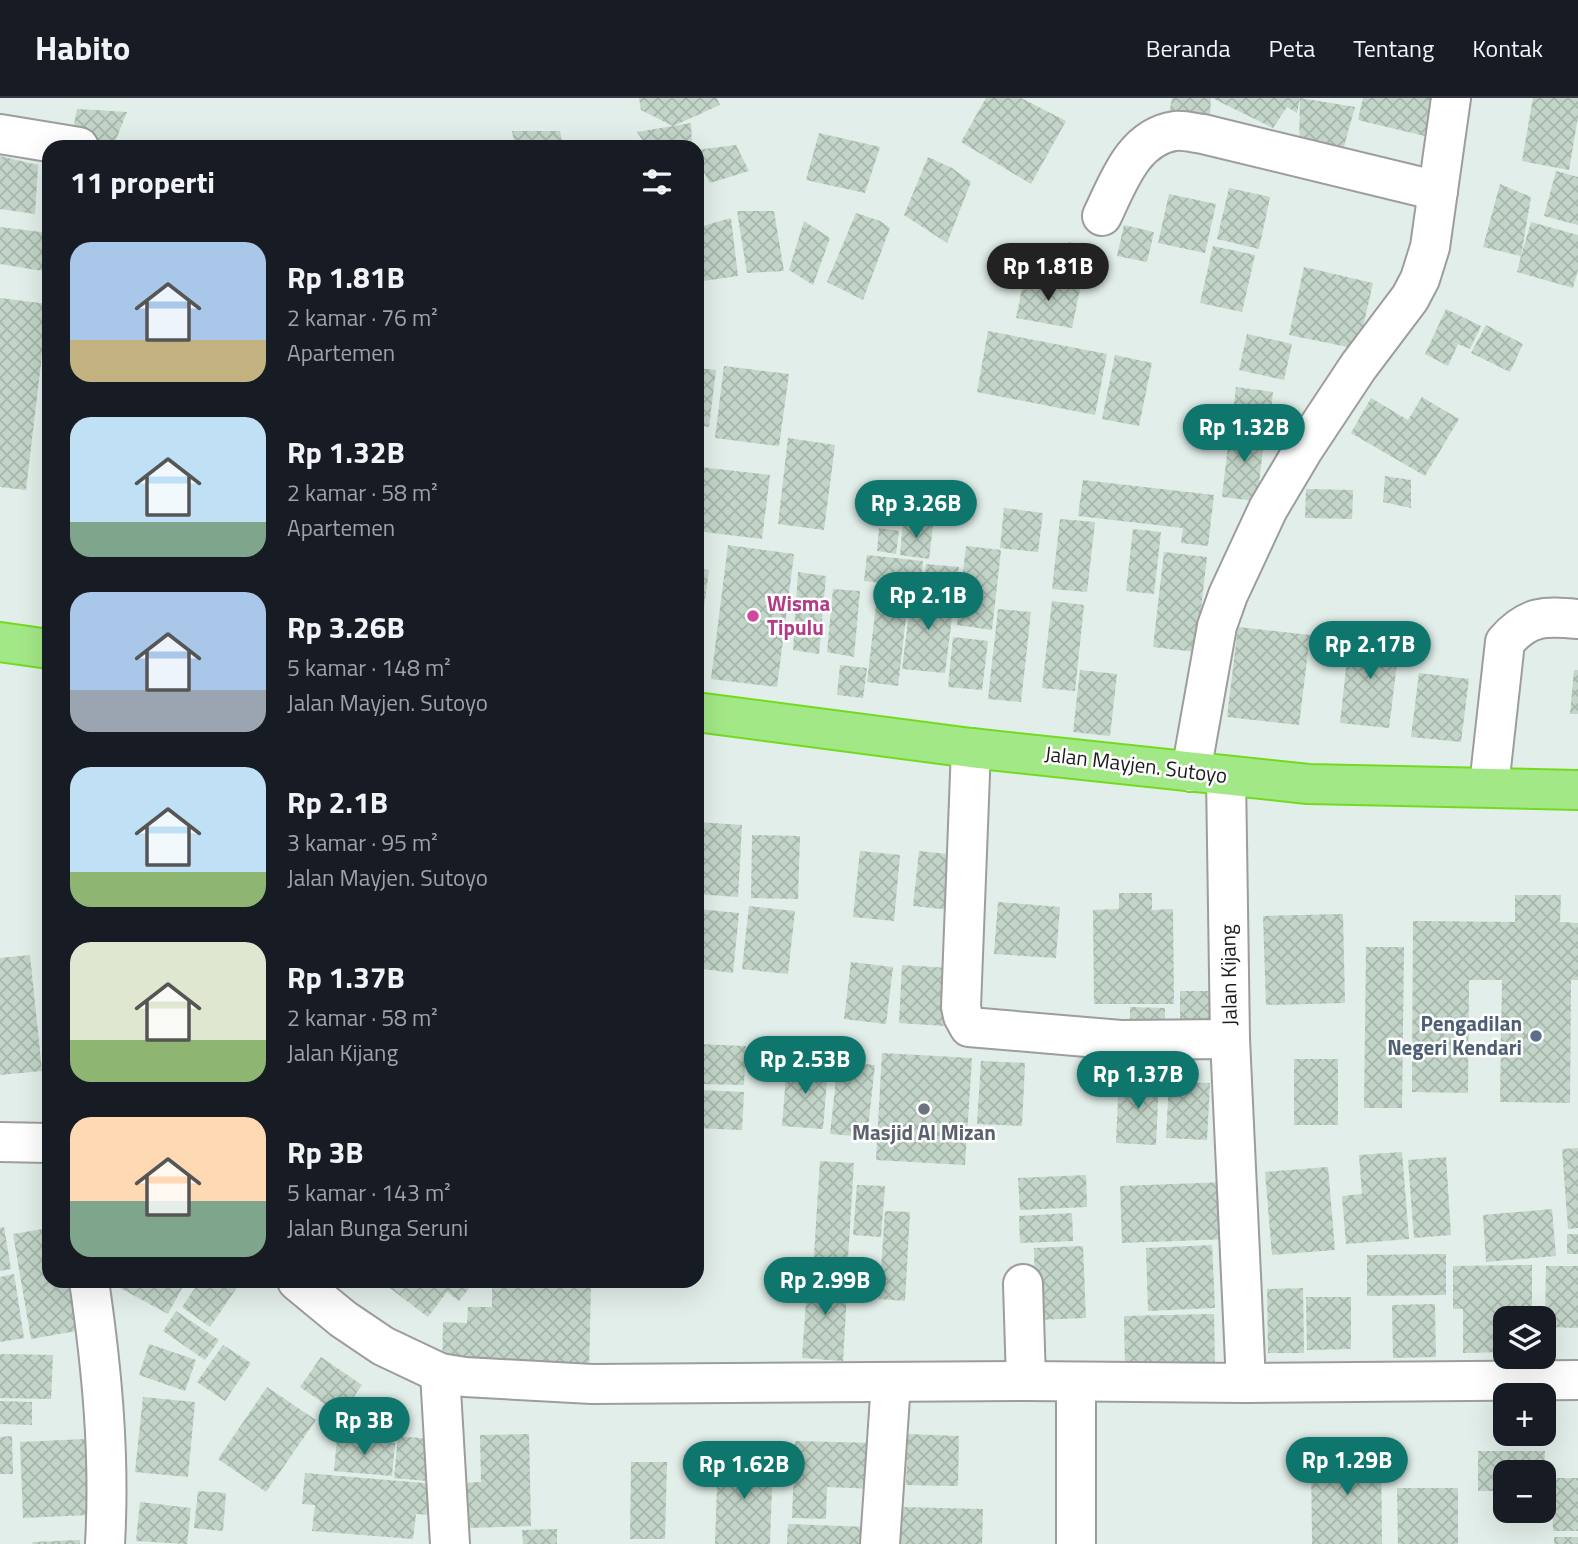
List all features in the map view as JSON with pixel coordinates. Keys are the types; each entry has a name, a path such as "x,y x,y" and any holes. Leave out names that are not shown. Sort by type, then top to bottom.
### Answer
{"highway":[{"path":"0,642 42,648"},
{"name":"Jalan Mayjen. Sutoyo","path":"704,713 971,748 1308,783 1578,790"}],"street":[{"name":"Jalan Kijang","path":"1246,1383 1230,1039 1209,774 1217,626 1268,509 1303,450 1358,367 1410,298 1420,279 1430,247 1451,98"},
{"path":"1102,216 1125,168 1135,154 1161,135 1177,131 1203,134 1438,191"},
{"path":"0,134 42,141"},
{"path":"1489,786 1505,642 1521,626 1532,620 1551,617 1578,619"},
{"path":"971,748 961,1007 969,1027 1121,1040 1230,1039"},
{"path":"0,1142 42,1143"},
{"path":"1023,1284 1026,1381"},
{"path":"90,1288 106,1428 105,1544"},
{"path":"305,1288 343,1319 383,1346 440,1373 497,1379 592,1384 1578,1380"},
{"path":"440,1373 450,1544"},
{"path":"880,1544 891,1382"},
{"path":"1076,1382 1076,1544"}],"building":[{"path":"639,98 717,98 720,105 673,126 641,110"},
{"path":"986,98 1021,98 1066,121 1031,184 961,142"},
{"path":"1172,98 1211,98 1210,114 1169,114"},
{"path":"1212,98 1300,98 1297,113 1287,107 1273,128"},
{"path":"1300,98 1355,107 1341,157 1299,150"},
{"path":"1363,98 1443,98 1433,138 1358,120"},
{"path":"1533,98 1578,98 1578,117 1569,170 1522,161"},
{"path":"77,109 127,112 116,140 71,140"},
{"path":"691,123 692,140 642,140 637,132"},
{"path":"512,131 560,131 562,140 514,140"},
{"path":"819,133 880,147 865,193 806,180"},
{"path":"736,145 749,171 710,183 704,172 704,149"},
{"path":"0,156 38,165 35,214 0,209"},
{"path":"928,157 952,168 971,182 947,243 904,215"},
{"path":"1556,171 1578,177 1578,225 1544,216"},
{"path":"1500,184 1531,197 1521,256 1483,247"},
{"path":"1229,188 1270,197 1259,249 1217,239"},
{"path":"1169,194 1216,204 1205,253 1158,243"},
{"path":"737,211 774,211 784,271 747,273"},
{"path":"856,213 880,221 890,228 863,300 827,282"},
{"path":"731,218 738,276 704,281 704,226"},
{"path":"804,221 830,238 813,285 789,270"},
{"path":"1531,222 1578,235 1578,269 1573,288 1517,272"},
{"path":"1124,225 1154,232 1147,262 1117,256"},
{"path":"0,227 42,232 42,271 0,264"},
{"path":"1069,242 1094,247 1087,286 1061,281"},
{"path":"1213,246 1255,255 1242,312 1200,303"},
{"path":"1304,267 1373,283 1358,349 1289,335"},
{"path":"1024,279 1080,289 1072,328 1016,318"},
{"path":"0,298 42,303 42,355 26,490 0,487"},
{"path":"1446,309 1481,326 1470,349 1458,344 1448,366 1425,354"},
{"path":"1486,325 1523,344 1510,372 1471,353"},
{"path":"988,331 1107,354 1095,415 977,392"},
{"path":"1247,334 1292,344 1284,380 1239,370"},
{"path":"1115,355 1152,363 1139,426 1102,419"},
{"path":"724,366 789,374 779,446 715,438"},
{"path":"704,369 716,370 709,427 704,426"},
{"path":"1236,387 1273,392 1270,423 1232,419"},
{"path":"1422,397 1459,419 1425,476 1351,433 1371,398 1408,420"},
{"path":"1230,428 1265,431 1257,501 1222,497"},
{"path":"788,438 835,445 824,530 778,524"},
{"path":"704,467 770,475 762,539 704,532"},
{"path":"1385,476 1411,480 1411,508 1383,502"},
{"path":"1083,480 1214,495 1208,546 1181,543 1183,528 1078,516"},
{"path":"1306,489 1353,490 1352,519 1305,518"},
{"path":"1004,508 1043,513 1038,552 1000,548"},
{"path":"1060,519 1095,522 1087,592 1052,589"},
{"path":"903,522 933,526 929,559 900,555"},
{"path":"879,528 899,531 896,554 877,551"},
{"path":"1133,529 1161,532 1154,594 1126,591"},
{"name":"Wisma Tipulu","path":"728,545 794,554 777,687 711,679"},
{"path":"966,546 1001,550 992,630 957,625"},
{"path":"1164,552 1207,557 1196,652 1153,647"},
{"path":"867,555 923,561 920,587 864,581"},
{"path":"926,564 959,567 956,590 924,586"},
{"path":"704,569 709,570 704,607"},
{"path":"798,572 826,576 819,654 793,650"},
{"path":"878,588 909,591 898,686 867,682"},
{"path":"833,589 860,591 854,657 827,652"},
{"path":"912,590 955,594 945,673 902,669"},
{"path":"1052,601 1084,605 1075,691 1042,688"},
{"path":"998,609 1031,612 1021,702 988,699"},
{"path":"1238,627 1310,635 1299,725 1227,717"},
{"path":"1350,633 1400,639 1389,728 1340,723"},
{"path":"953,637 988,641 982,690 948,687"},
{"path":"840,665 867,668 863,698 837,695"},
{"path":"1080,670 1117,674 1110,736 1073,732"},
{"path":"1574,670 1578,670 1578,714 1570,714"},
{"path":"1419,673 1469,679 1461,742 1411,737"},
{"path":"704,823 742,825 738,897 704,895"},
{"path":"752,835 800,836 798,899 751,898"},
{"path":"860,851 900,855 894,921 853,917"},
{"path":"919,851 957,855 952,910 913,906"},
{"path":"1119,893 1152,893 1152,910 1173,909 1174,1004 1094,1004 1093,910 1119,909"},
{"name":"Pengadilan Negeri Kendari","path":"1515,895 1561,895 1560,922 1578,923 1578,980 1571,980 1570,1103 1500,1102 1502,980 1469,980 1468,1093 1412,1092 1413,921 1515,922"},
{"path":"998,902 1060,907 1056,958 994,954"},
{"path":"749,906 795,911 788,974 742,969"},
{"path":"704,910 739,913 733,973 704,969"},
{"path":"1343,914 1345,1003 1266,1005 1263,916"},
{"path":"1366,947 1404,947 1402,1108 1364,1108"},
{"path":"30,955 42,1071 0,1075 0,958"},
{"path":"851,962 893,967 886,1024 844,1019"},
{"path":"902,965 949,968 945,1026 899,1023"},
{"path":"1180,991 1214,991 1214,1032 1180,1032"},
{"path":"1130,1007 1165,1008 1165,1039 1130,1039"},
{"path":"704,1044 746,1046 744,1085 704,1084"},
{"name":"Masjid Al Mizan","path":"882,1053 972,1058 965,1165 876,1160"},
{"path":"1294,1059 1338,1059 1338,1125 1294,1125"},
{"path":"838,1061 875,1065 867,1137 830,1134"},
{"path":"981,1061 1025,1063 1022,1126 977,1124"},
{"path":"787,1063 828,1067 823,1129 782,1126"},
{"path":"1119,1077 1159,1079 1156,1145 1116,1143"},
{"path":"1169,1082 1210,1083 1207,1140 1166,1138"},
{"path":"704,1090 744,1092 742,1130 704,1128"},
{"path":"1578,1148 1578,1228 1568,1229 1562,1149"},
{"path":"1402,1152 1409,1239 1346,1244 1342,1196 1362,1194 1359,1155"},
{"path":"1446,1157 1451,1235 1414,1238 1408,1160"},
{"path":"820,1161 854,1163 847,1273 813,1271"},
{"path":"1328,1167 1335,1250 1272,1255 1265,1172"},
{"path":"1086,1175 1087,1207 1020,1210 1018,1178"},
{"path":"1228,1182 1229,1239 1122,1243 1120,1186"},
{"path":"857,1185 885,1186 881,1237 853,1235"},
{"path":"1552,1209 1556,1256 1486,1262 1483,1215"},
{"path":"885,1211 910,1212 905,1301 879,1299"},
{"path":"1072,1213 1073,1241 1020,1243 1019,1216"},
{"path":"4,1227 11,1269 0,1271 0,1228"},
{"path":"42,1229 42,1288 69,1288 76,1331 31,1339 13,1234"},
{"path":"1567,1234 1578,1234 1578,1254 1567,1254"},
{"path":"1212,1245 1215,1308 1148,1311 1146,1248"},
{"path":"1083,1246 1086,1318 1036,1320 1034,1248"},
{"path":"1446,1254 1446,1295 1367,1296 1367,1255"},
{"path":"1532,1265 1532,1306 1493,1306 1493,1352 1463,1353 1463,1309 1453,1309 1453,1266"},
{"path":"1546,1266 1578,1266 1578,1328 1556,1327 1556,1306 1545,1306"},
{"path":"14,1274 24,1338 0,1342 0,1277"},
{"path":"808,1274 848,1276 843,1361 802,1358"},
{"path":"120,1288 182,1288 168,1314"},
{"path":"195,1288 237,1288 210,1327 182,1307"},
{"path":"390,1288 469,1288 459,1301 447,1292 428,1317"},
{"path":"492,1288 591,1288 589,1373 442,1370 443,1322 467,1323 468,1307 492,1307"},
{"path":"1303,1288 1304,1353 1268,1353 1267,1289"},
{"path":"1306,1297 1351,1297 1351,1349 1307,1350"},
{"path":"1435,1304 1436,1357 1393,1358 1392,1305"},
{"path":"176,1311 219,1340 205,1360 163,1331"},
{"path":"1214,1314 1215,1366 1125,1368 1124,1316"},
{"path":"149,1344 196,1360 185,1391 139,1375"},
{"path":"223,1345 251,1363 225,1401 197,1382"},
{"path":"0,1354 53,1355 51,1399 0,1398"},
{"path":"321,1357 362,1385 341,1415 300,1387"},
{"path":"267,1387 316,1420 266,1492 218,1459"},
{"path":"143,1397 195,1402 188,1477 135,1472"},
{"path":"0,1401 32,1402 32,1425 0,1424"},
{"path":"529,1434 531,1526 465,1528 464,1483 481,1482 480,1435"},
{"path":"908,1434 959,1436 958,1486 906,1485"},
{"path":"12,1436 13,1474 0,1474 0,1437"},
{"path":"398,1436 442,1440 438,1482 394,1478"},
{"path":"337,1438 395,1443 392,1476 334,1471"},
{"path":"86,1439 89,1515 23,1518 20,1442"},
{"path":"795,1441 877,1443 875,1489 827,1487 826,1519 792,1518"},
{"path":"1381,1449 1382,1544 1312,1544 1311,1450"},
{"path":"1478,1451 1545,1451 1545,1460 1493,1460 1493,1491 1478,1491"},
{"path":"718,1458 773,1459 770,1544 715,1544"},
{"path":"631,1462 667,1462 665,1539 630,1539"},
{"path":"305,1473 435,1484 432,1515 416,1514 413,1539 312,1531 315,1505 302,1504"},
{"path":"1556,1478 1578,1478 1578,1531 1553,1531 1553,1523 1556,1523"},
{"path":"1397,1488 1458,1488 1458,1544 1398,1544"},
{"path":"198,1491 226,1493 223,1531 194,1528"},
{"path":"140,1502 191,1508 187,1544 136,1541"},
{"path":"898,1507 983,1509 982,1544 897,1544"},
{"path":"788,1524 870,1527 870,1544 787,1544"},
{"path":"557,1529 557,1544 523,1544 522,1530"},
{"path":"1554,1537 1578,1537 1578,1544 1554,1544"},
{"path":"80,1540 80,1544 32,1542"}],"place":[{"name":"Wisma Tipulu","path":"753,616"},
{"name":"Pengadilan Negeri Kendari","path":"1536,1036"},
{"name":"Masjid Al Mizan","path":"924,1109"}]}
